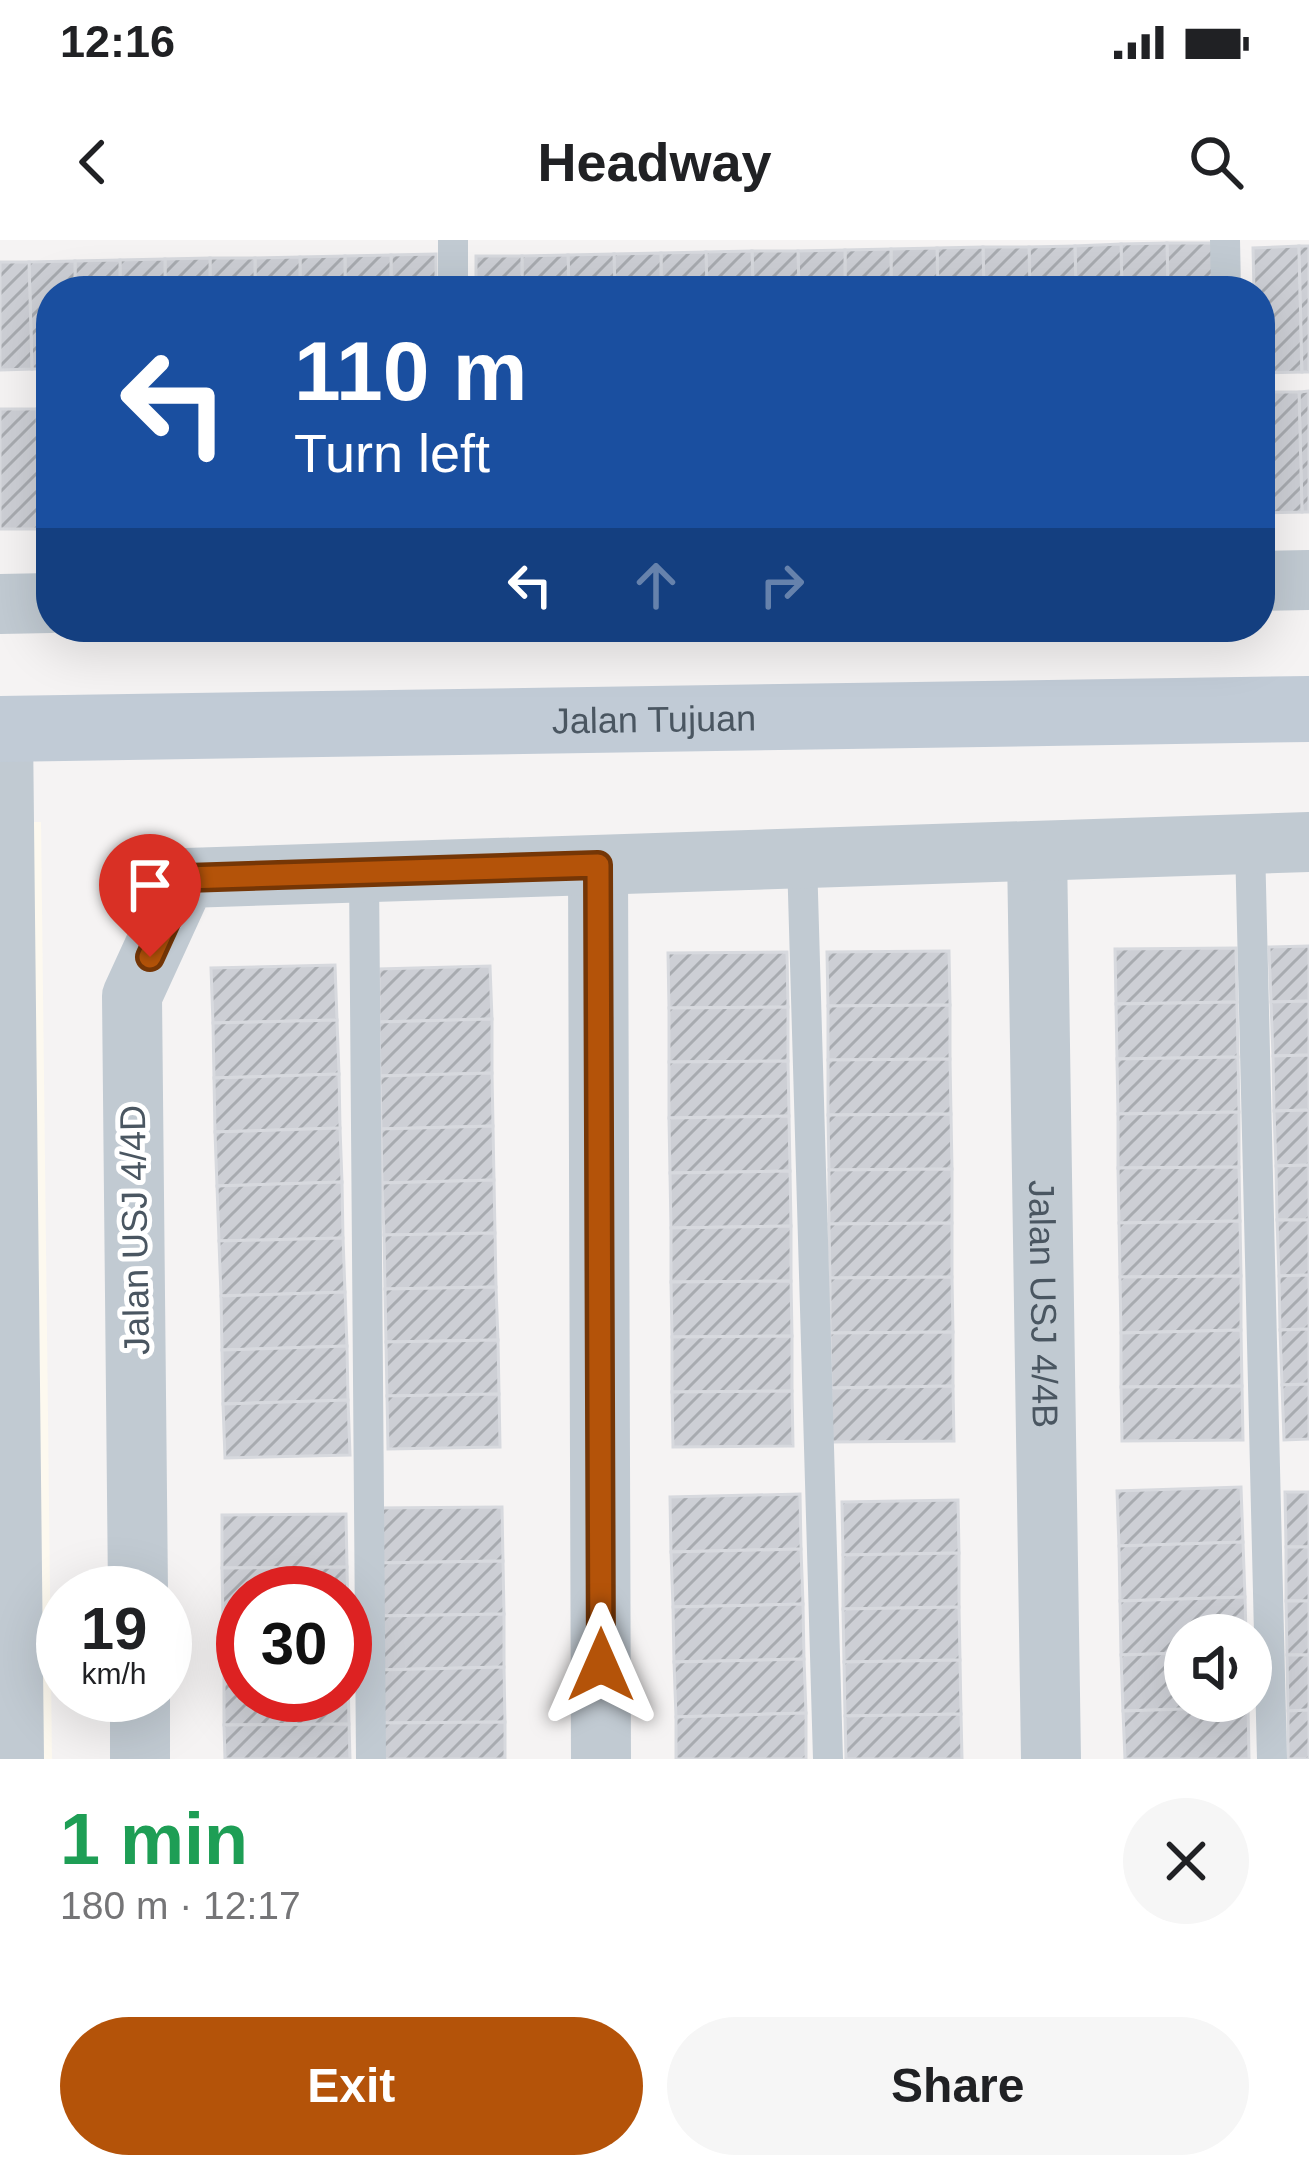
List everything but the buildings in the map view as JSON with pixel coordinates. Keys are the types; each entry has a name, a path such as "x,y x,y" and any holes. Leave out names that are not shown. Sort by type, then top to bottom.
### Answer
{"street":[{"path":"1275,581 1309,580"},
{"path":"0,604 36,603"},
{"name":"Jalan Tujuan","path":"1,729 1309,709"},
{"path":"1,729 14,1759"},
{"path":"364,872 1309,842"},
{"name":"Jalan USJ 4/4B","path":"1037,851 1051,1759"},
{"path":"598,865 601,1759"},
{"name":"Jalan USJ 4/4D","path":"138,1566 132,996 186,878 364,872"},
{"path":"140,1722 140,1759"}],"lane":[{"path":"453,240 453,276"},
{"path":"1225,240 1226,276"},
{"path":"1250,844 1272,1759"},
{"path":"802,859 828,1759"},
{"path":"364,872 371,1759"}],"shaded area":[{"path":"0,822 41,822 50,1566 36,1566 36,1722 52,1722 52,1759 0,1759"}],"route":[{"path":"150,957 186,878 598,865 601,1665"}]}
